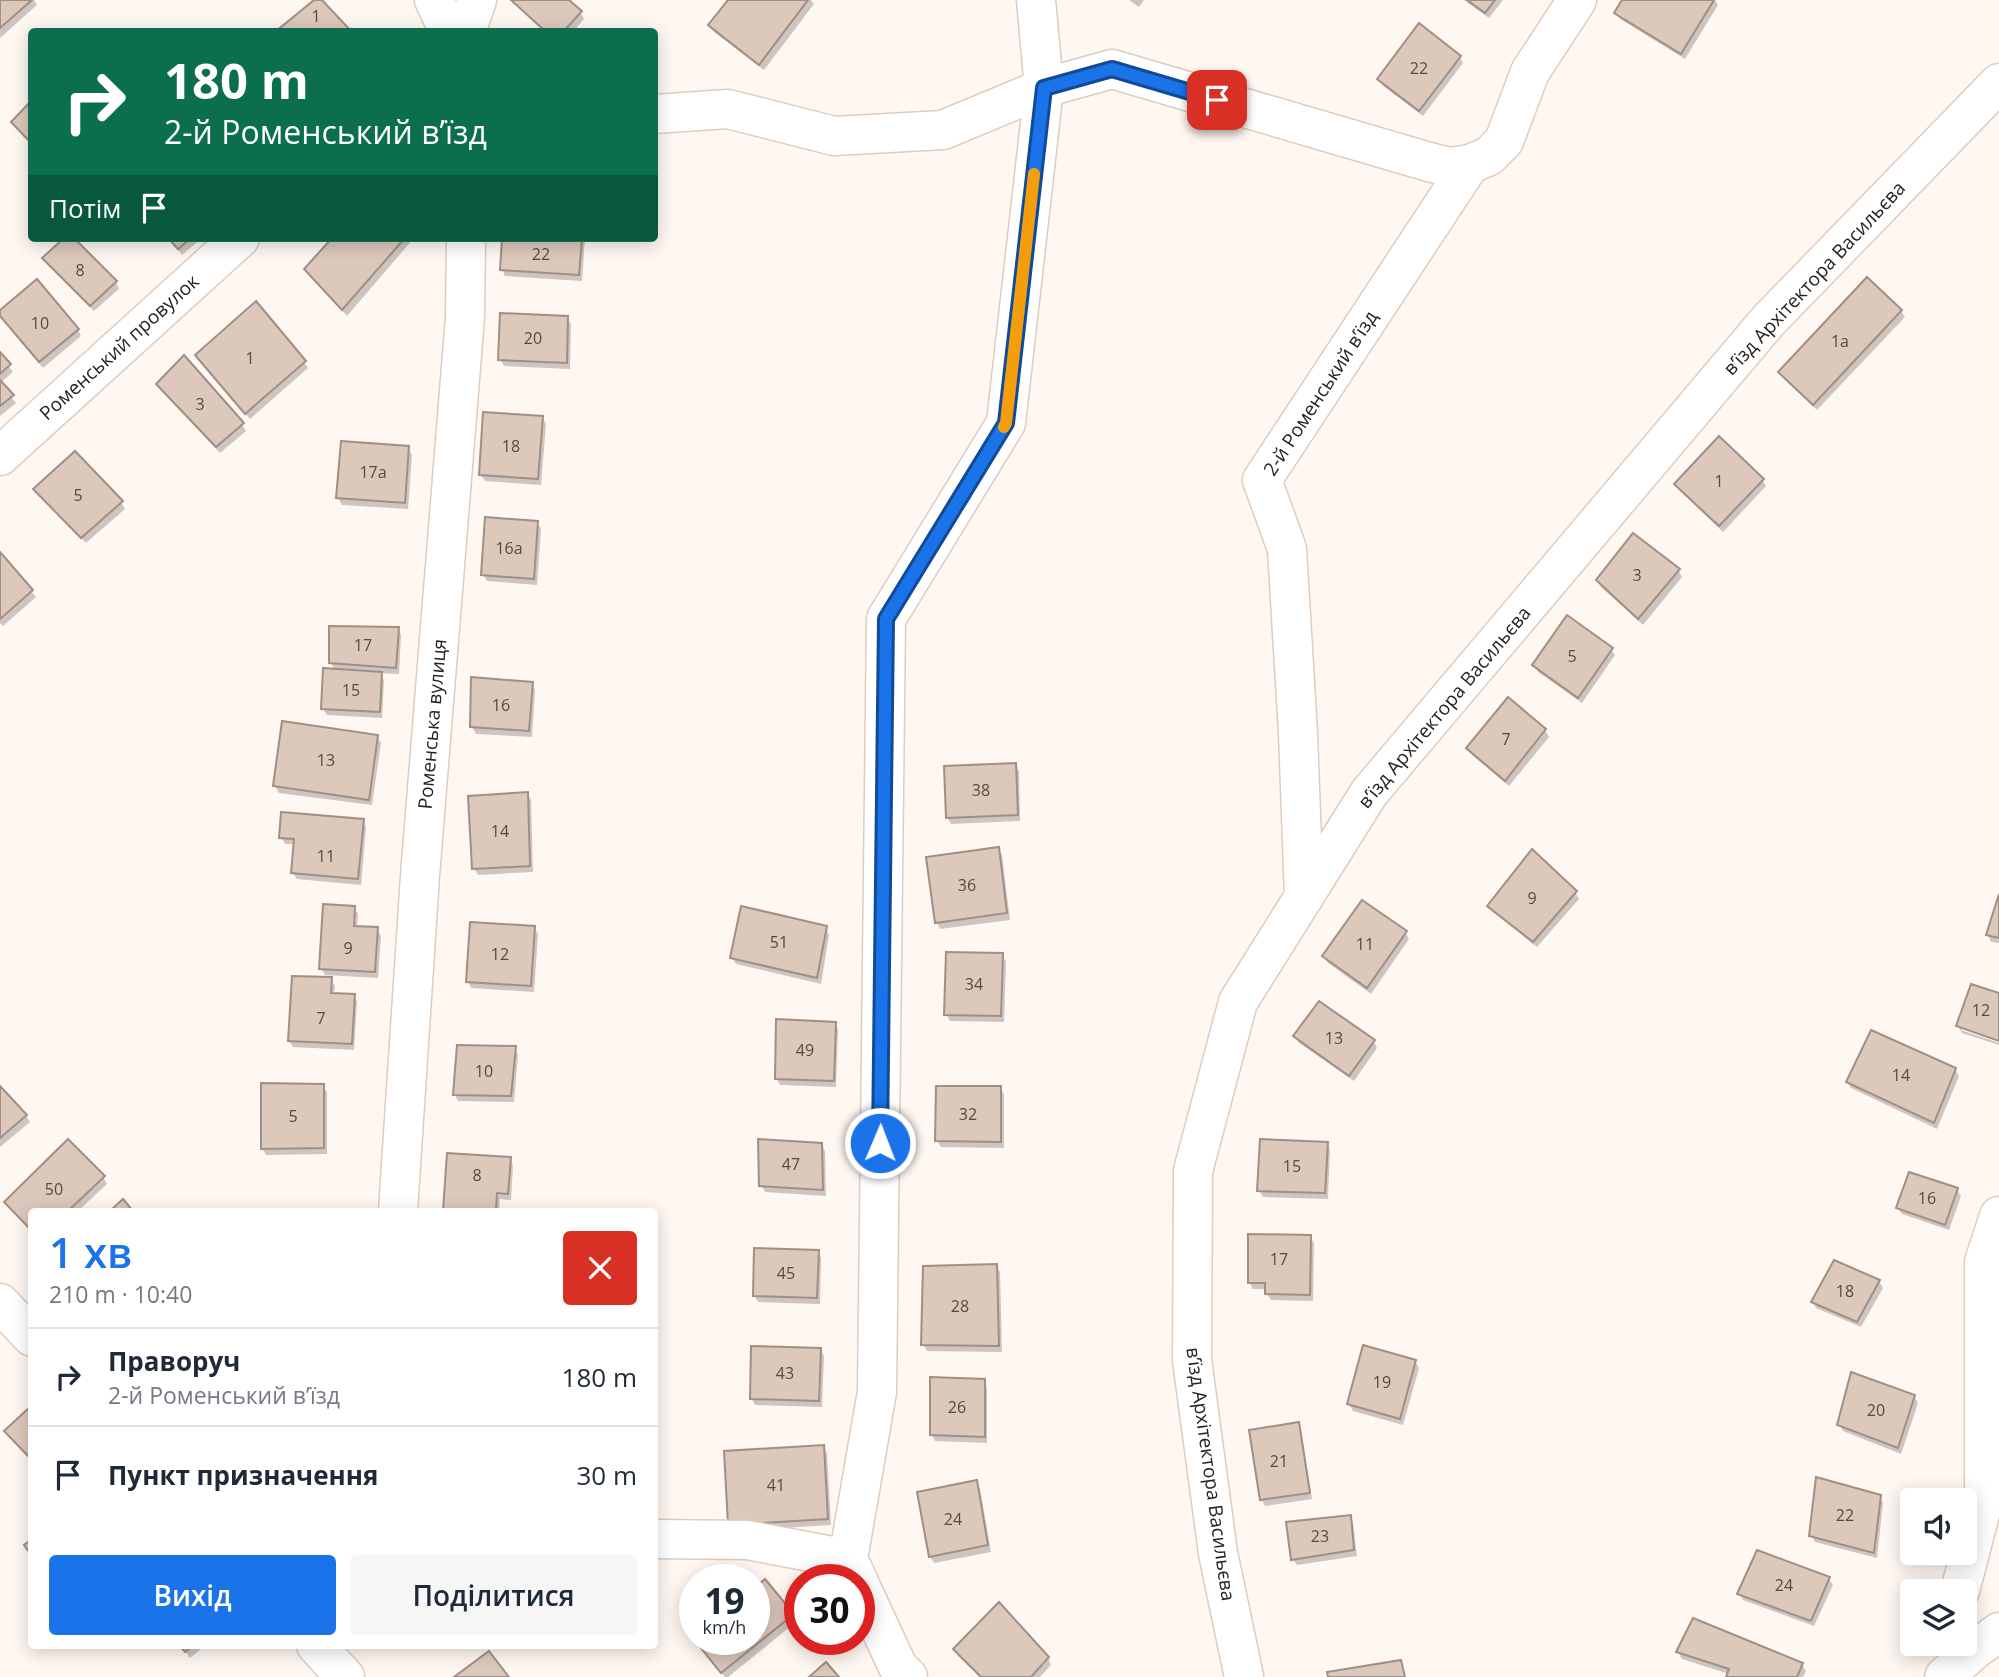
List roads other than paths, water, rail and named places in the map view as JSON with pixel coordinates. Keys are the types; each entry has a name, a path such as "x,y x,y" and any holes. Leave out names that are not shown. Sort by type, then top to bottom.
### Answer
{"street":[{"path":"434,0 447,28"},
{"path":"467,28 477,0"},
{"path":"856,1564 877,1392 886,619 1006,423 1044,88 1037,0"},
{"name":"2-й Роменський в’їзд","path":"1304,897 1287,549 1262,480 1470,164 1489,156 1504,141 1530,72 1577,0"},
{"path":"658,114 728,109 834,136 943,130 1044,88 1112,69 1429,162 1449,167 1470,164"},
{"name":"в’їзд Архітектора Васильєва","path":"1244,1677 1218,1553 1192,1360 1193,1171 1238,1002 1369,793 1768,321 1999,83"},
{"name":"Роменський провулок","path":"0,456 236,242"},
{"name":"Роменська вулиця","path":"398,1208 419,890 465,317 466,242"},
{"path":"1963,1579 1984,1498 1984,1262 1999,1216"},
{"path":"0,1303 28,1333"},
{"path":"658,1539 747,1540 823,1564"},
{"path":"875,1617 898,1667 908,1677"},
{"path":"1944,1677 1999,1632"},
{"path":"1938,1677 1944,1656"}]}
